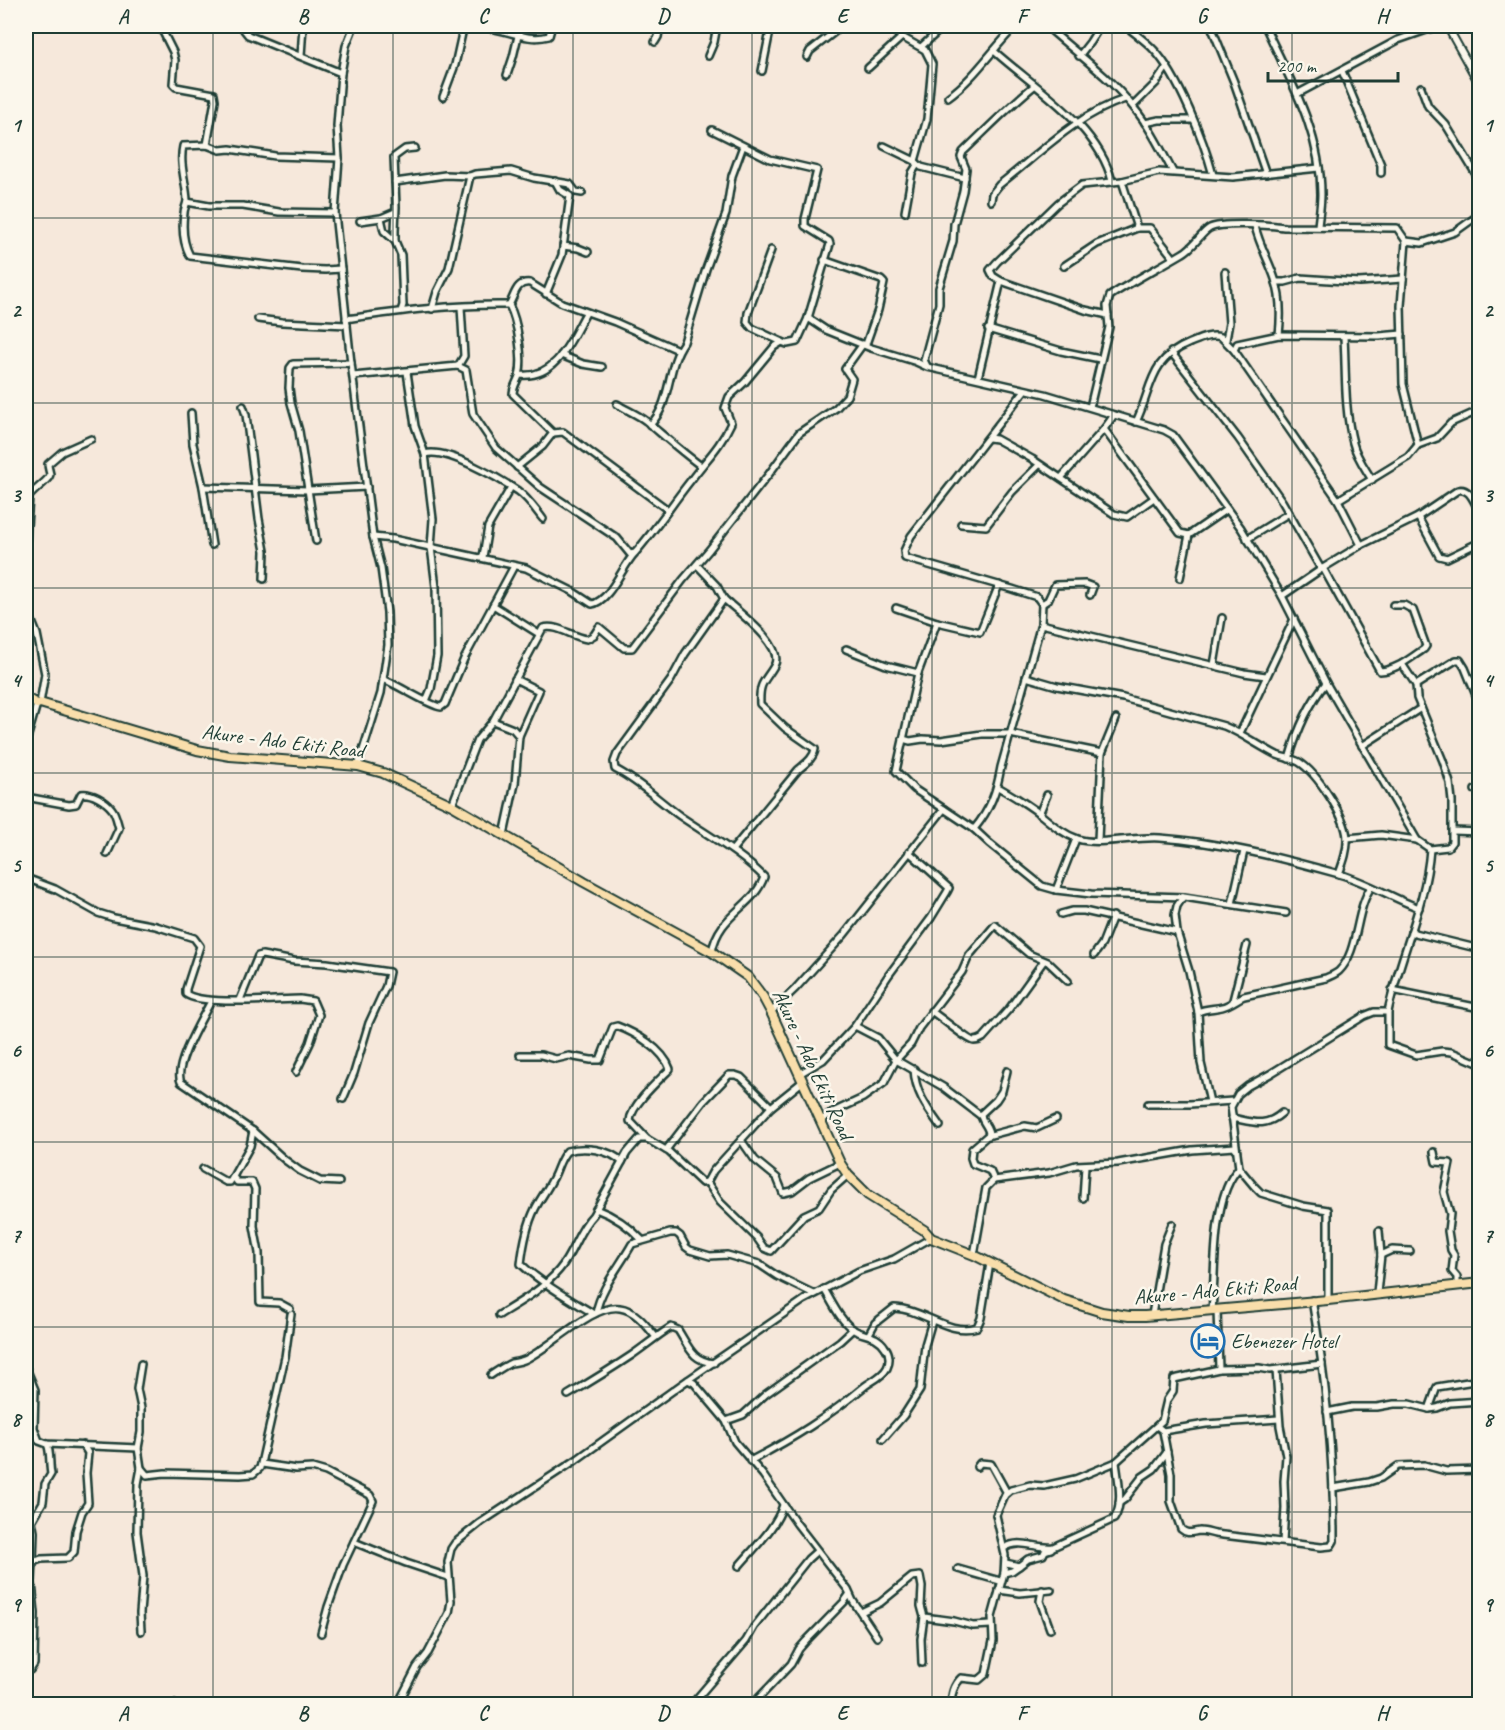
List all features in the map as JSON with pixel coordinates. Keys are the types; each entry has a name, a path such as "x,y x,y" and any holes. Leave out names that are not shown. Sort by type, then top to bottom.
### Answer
{"main road":[{"name":"Akure - Ado Ekiti Road","path":"26,698 198,750 357,766 383,773 452,805 712,952 748,977 763,997 840,1163 848,1175 868,1195 924,1230 931,1238 974,1255 1056,1296 1102,1312 1129,1316 1328,1300 1479,1283"}],"street":[{"path":"244,26 248,35 341,73"},
{"path":"301,56 303,26"},
{"path":"354,26 346,46 341,73 335,213 373,537 381,568 387,612 388,645 378,705 357,766"},
{"path":"440,26 491,29 518,36 541,38 549,36 551,29"},
{"path":"655,42 660,26"},
{"path":"697,26 710,28 716,26 714,42 708,56"},
{"path":"762,71 771,26"},
{"path":"807,57 810,51 842,26"},
{"path":"887,26 925,50 932,64 933,75 927,119 912,173 905,212"},
{"path":"921,47 944,26"},
{"path":"948,97 991,57 997,45 1016,26"},
{"path":"1046,26 1102,75 1133,106 1173,172"},
{"path":"1079,56 1100,26"},
{"path":"1126,26 1155,51 1166,68 1193,120 1208,155 1213,175"},
{"path":"1211,26 1226,60 1266,174"},
{"path":"1265,26 1299,93 1313,137 1321,195 1318,226"},
{"path":"1299,93 1398,40 1438,26"},
{"path":"1447,26 1479,85"},
{"path":"160,28 175,60 173,84 176,87 214,94 215,100 207,145"},
{"path":"443,97 455,65 463,29"},
{"path":"507,75 518,36"},
{"path":"868,68 902,37"},
{"path":"994,51 1082,126 1109,169 1112,181"},
{"path":"1133,106 1156,83 1166,68"},
{"path":"1342,71 1381,165 1381,173"},
{"path":"927,367 924,360 939,304 939,288 953,241 954,224 965,178 963,152 1016,100 1034,86"},
{"path":"1420,87 1428,106 1446,125 1479,181"},
{"path":"991,201 999,184 1077,123 1109,104 1125,99"},
{"path":"1145,123 1159,120 1193,120"},
{"path":"712,130 770,159 818,170 805,226 829,241 807,318 797,342 787,344 752,328 747,322 748,313 771,250"},
{"path":"339,159 275,156 230,149 220,150 207,145 183,146 182,169 187,202 183,231 184,243 190,256 302,269 341,269"},
{"path":"650,426 663,408 669,376 678,350 684,342 706,269 726,214 732,176 743,146"},
{"path":"884,146 921,167 965,178"},
{"path":"401,311 403,305 401,255 395,241 394,157 405,149 415,148"},
{"path":"1108,315 1000,281 991,273 992,267 1058,203 1082,185 1122,181 1159,172 1233,177 1319,168"},
{"path":"395,182 445,175 470,176 511,171 534,178 570,184 572,190 582,193"},
{"path":"432,309 437,292 449,268 470,176"},
{"path":"546,294 559,265 570,196 561,190 555,181"},
{"path":"1122,181 1137,228"},
{"path":"187,202 209,206 243,206 279,212 335,213"},
{"path":"360,221 395,213"},
{"path":"1406,241 1422,243 1455,232 1479,214"},
{"path":"381,218 384,231 395,241"},
{"path":"1090,407 1109,327 1107,306 1110,296 1173,257 1181,255 1196,244 1208,228 1222,225 1393,226 1401,231 1406,241 1402,334 1405,395 1418,445"},
{"path":"1255,226 1258,240 1276,282 1281,318 1280,335"},
{"path":"1064,266 1097,244 1137,228 1150,228 1173,257"},
{"path":"563,246 588,252"},
{"path":"452,805 477,740 493,721 543,628 549,626 587,639 594,635 599,627 624,648 631,649 799,433 836,408 847,396 852,379 845,369 864,344 878,309 884,283 824,260"},
{"path":"1225,272 1228,321 1226,340"},
{"path":"1276,282 1300,278 1359,282 1403,279"},
{"path":"978,378 1000,281"},
{"path":"553,433 513,394 520,375 521,359 516,323 509,305 519,285 524,282 530,283 546,294 586,313 615,322 678,350"},
{"path":"258,319 282,322 346,322 401,311 474,305 509,305"},
{"path":"1100,313 1107,306"},
{"path":"458,366 464,356 461,307"},
{"path":"520,375 529,376 548,369 561,355 586,313"},
{"path":"807,318 826,330 927,367 1090,407 1173,435 1247,538 1282,596 1326,683 1418,840 1430,849 1451,845 1453,831 1451,790 1443,761 1421,708 1416,685 1402,664"},
{"path":"988,330 1061,351 1100,359"},
{"path":"1234,350 1237,344 1280,335 1344,337 1402,334"},
{"path":"1136,422 1155,372 1162,360 1171,352 1204,337 1217,336 1226,340 1338,500 1361,545"},
{"path":"1344,337 1347,406 1353,442 1360,461 1372,480"},
{"path":"373,537 483,557 526,568 592,604 598,603 701,466 721,445 731,423 725,408 729,397 745,382 774,347 782,342"},
{"path":"1171,352 1238,438 1288,513 1380,671 1402,664 1424,649 1426,644 1413,610 1404,605 1393,605"},
{"path":"561,355 583,364 602,367"},
{"path":"316,541 299,431 291,403 290,368 293,364 351,363"},
{"path":"353,376 458,366 466,369 473,414 496,448 540,487 617,538 630,554 635,553"},
{"path":"407,372 415,426 425,454 433,519 431,547 436,587 437,656 431,689 426,701"},
{"path":"974,829 990,806 998,787 1001,767 1041,624 1042,604 1037,597 905,558 904,550 911,536 1025,390"},
{"path":"617,404 650,426 701,466"},
{"path":"243,406 265,551 264,579"},
{"path":"1338,500 1408,457 1418,445 1437,438 1451,423 1479,410"},
{"path":"191,412 193,444 203,487 212,545"},
{"path":"1061,478 1114,415"},
{"path":"1104,429 1180,533 1189,535"},
{"path":"517,467 543,446 553,433 562,432 668,510"},
{"path":"989,438 1011,447 1123,518 1128,517 1154,498"},
{"path":"26,542 27,496 48,480 50,474 47,468 51,461 62,452 91,439"},
{"path":"425,454 438,453 467,462 526,498 543,519"},
{"path":"961,524 986,526 1012,492 1040,465"},
{"path":"203,487 308,490 367,487"},
{"path":"483,557 488,527 511,487"},
{"path":"1282,596 1361,545 1418,517 1462,488 1467,490 1479,512"},
{"path":"1180,578 1189,535 1227,509"},
{"path":"1247,538 1288,513"},
{"path":"1418,517 1439,556 1447,558 1479,542"},
{"path":"697,565 717,586 724,599 764,636 775,650 776,663 759,688 760,704 785,728 815,749 810,759 798,770 733,849"},
{"path":"383,679 437,707 445,704 464,659 514,566"},
{"path":"26,580 31,619 37,634 45,674 44,690 26,742"},
{"path":"1042,604 1048,600 1055,585 1085,584 1093,587 1090,595"},
{"path":"896,608 937,622 980,632 999,585"},
{"path":"712,952 716,935 760,887 764,877 733,849 679,815 637,781 615,769 614,762 617,754 672,680 684,654 724,599"},
{"path":"493,605 539,634"},
{"path":"1214,665 1222,618"},
{"path":"1240,733 1294,619"},
{"path":"937,622 918,673 896,771 914,789 974,829 1038,884 1056,890 1091,894 1184,897 1286,913"},
{"path":"1041,624 1244,673 1266,676"},
{"path":"846,649 886,665 918,673"},
{"path":"1416,685 1456,660 1460,660 1479,705"},
{"path":"1026,677 1155,707 1240,733 1278,755 1302,763 1329,796 1342,818 1347,838 1344,860 1339,874"},
{"path":"504,835 515,784 519,736 539,691 515,679"},
{"path":"1471,682 1479,679"},
{"path":"1289,759 1297,732 1326,683"},
{"path":"1362,746 1421,708"},
{"path":"1098,840 1102,753 1116,719"},
{"path":"493,721 513,729 519,736"},
{"path":"903,739 907,742 982,734 1010,734 1102,753"},
{"path":"998,787 1039,813 1061,832 1076,839 1159,838 1285,858 1339,874 1419,908"},
{"path":"26,797 69,805 76,804 81,794 86,793 103,801 113,810 119,828 107,854"},
{"path":"1039,813 1047,795"},
{"path":"771,1012 838,942 944,810"},
{"path":"1453,831 1479,832"},
{"path":"1347,838 1381,835 1418,840"},
{"path":"1056,890 1076,839"},
{"path":"1430,849 1428,875 1392,990 1388,1012 1388,1045 1416,1054 1452,1052 1479,1064"},
{"path":"1232,904 1244,851"},
{"path":"707,1182 713,1171 771,1107 823,1060 855,1026 948,892 949,888 945,883 909,852"},
{"path":"26,878 55,889 98,913 156,926 194,938 200,946 186,994 189,996 211,1001 308,999 313,1001 319,1015 310,1043 296,1072"},
{"path":"1198,1012 1223,1007 1233,1000 1326,978 1338,971 1352,946 1362,907 1371,887"},
{"path":"1172,897 1177,906"},
{"path":"1184,897 1177,906 1175,915 1177,932 1198,1012 1201,1063 1210,1102"},
{"path":"1061,914 1084,911 1177,932"},
{"path":"1094,955 1102,944 1113,916"},
{"path":"820,1121 879,1088 888,1077 896,1060 911,1044 931,1011 962,972 969,956 995,925 1029,954 1048,963 1068,981"},
{"path":"1411,932 1479,949"},
{"path":"1233,1000 1247,945"},
{"path":"240,1000 258,956 262,955 294,962 327,963 389,972 386,986 369,1023 354,1073 343,1099"},
{"path":"931,1011 958,1029 967,1038 978,1041 1009,1009 1043,962"},
{"path":"1392,990 1479,1008"},
{"path":"211,1001 182,1063 179,1078 183,1084 213,1102 253,1131 285,1160 316,1180 339,1182"},
{"path":"1328,1300 1328,1210 1303,1206 1261,1193 1239,1168 1232,1118 1233,1101 1248,1086 1357,1019 1374,1012 1388,1012"},
{"path":"520,1055 544,1055 555,1059 569,1056 600,1060 613,1027 617,1026 651,1043 668,1063 670,1069 630,1115 630,1121 647,1139 666,1150 702,1183 707,1182"},
{"path":"855,1026 878,1038 896,1060 943,1087 981,1116 989,1128 989,1136"},
{"path":"914,1069 919,1093 940,1126"},
{"path":"981,1116 1002,1091 1007,1071"},
{"path":"666,1150 729,1075 738,1075 771,1107"},
{"path":"1149,1104 1233,1101"},
{"path":"1232,1118 1262,1124 1274,1120 1282,1113"},
{"path":"994,1180 990,1171 976,1166 971,1158 972,1149 989,1136 1025,1126 1037,1128 1056,1119"},
{"path":"203,1169 230,1182 250,1146 253,1131"},
{"path":"499,1315 545,1284 558,1272 634,1142 647,1139"},
{"path":"741,1140 755,1160 777,1178 783,1193 792,1191 809,1178 840,1163"},
{"path":"974,1255 986,1188 994,1180 1049,1173 1076,1165 1085,1166 1200,1149 1235,1147"},
{"path":"595,1313 545,1284 521,1264 522,1258 535,1208 554,1179 562,1156 571,1149 595,1150 610,1153 622,1162"},
{"path":"1434,1152 1436,1162 1450,1163 1444,1192 1450,1215 1448,1231 1454,1255 1452,1271 1457,1277 1457,1286"},
{"path":"1083,1198 1085,1166"},
{"path":"1219,1369 1215,1310 1216,1239 1228,1181 1239,1168"},
{"path":"707,1182 720,1202 758,1238 764,1248 771,1251 804,1215 819,1208 831,1190 848,1175"},
{"path":"141,1468 147,1475 165,1473 240,1475 254,1474 262,1464 285,1357 290,1312 279,1303 260,1302 259,1253 254,1226 255,1189 252,1182 237,1182 234,1178"},
{"path":"596,1209 612,1215 629,1226 642,1240"},
{"path":"1152,1315 1164,1244 1172,1224"},
{"path":"1377,1293 1381,1255 1379,1231"},
{"path":"595,1313 610,1279 625,1260 632,1244 676,1233 690,1250 710,1256 727,1255 759,1264 777,1276 814,1294"},
{"path":"398,1704 417,1667 429,1653 449,1613 451,1601 448,1577 450,1549 469,1531 576,1460 762,1328 814,1294 859,1270 894,1259 931,1238"},
{"path":"1381,1255 1392,1250 1410,1251"},
{"path":"869,1334 875,1323 894,1308 919,1314 932,1321 962,1330 977,1327 981,1318 990,1263"},
{"path":"750,1461 804,1432 852,1398 884,1372 889,1362 886,1348 869,1334 853,1329 840,1316 824,1289"},
{"path":"1158,1426 1163,1431 1171,1474 1171,1501 1184,1532 1202,1531 1321,1547 1331,1546 1334,1541 1333,1488 1322,1364 1312,1300"},
{"path":"491,1375 509,1364 524,1360 595,1313 612,1308 623,1309 643,1322 656,1336"},
{"path":"883,1439 904,1415 920,1390 925,1345 932,1321"},
{"path":"568,1395 671,1327 678,1330 697,1358 703,1362 714,1363"},
{"path":"726,1421 743,1414 853,1329"},
{"path":"141,1364 137,1389 141,1408 138,1448 141,1468 138,1484 137,1532 143,1576 141,1631"},
{"path":"951,1704 952,1691 958,1680 961,1678 979,1680 985,1676 993,1641 991,1625 1005,1563 996,1513 1007,1493 1030,1485 1044,1486 1075,1479 1116,1462 1163,1419 1167,1400 1173,1391 1174,1379 1219,1369 1276,1370 1322,1364"},
{"path":"26,1368 35,1394 34,1428 39,1441 47,1444 138,1448"},
{"path":"1276,1370 1279,1419 1286,1456 1283,1542"},
{"path":"688,1380 694,1383 726,1421 735,1442 763,1475 848,1590 877,1637"},
{"path":"1429,1409 1437,1387 1479,1380"},
{"path":"1327,1412 1352,1407 1394,1404 1409,1404 1429,1409 1450,1403 1479,1401"},
{"path":"1163,1431 1206,1424 1279,1419"},
{"path":"26,1671 30,1670 34,1664 32,1519 43,1502 45,1484 51,1474 50,1450 47,1444"},
{"path":"33,1562 41,1558 68,1558 74,1552 76,1532 88,1503 86,1473 88,1453 84,1445"},
{"path":"1119,1503 1142,1477 1154,1469 1167,1452"},
{"path":"977,1467 980,1462 991,1464 1007,1493"},
{"path":"1004,1573 1028,1559 1043,1556 1045,1551 1114,1519 1119,1503 1116,1462"},
{"path":"262,1464 296,1469 312,1468 326,1472 370,1495 373,1501 343,1565 321,1633"},
{"path":"1333,1488 1381,1478 1398,1466 1424,1465 1446,1471 1479,1470"},
{"path":"739,1566 771,1526 783,1505"},
{"path":"354,1542 448,1577"},
{"path":"1004,1548 1026,1543 1044,1548 1053,1547"},
{"path":"692,1704 746,1641 754,1627 808,1559 817,1551"},
{"path":"1005,1563 1019,1566"},
{"path":"958,1569 1000,1581"},
{"path":"861,1612 880,1603 916,1575 920,1576 921,1606 924,1617 921,1639 922,1663"},
{"path":"999,1590 1011,1593 1051,1590"},
{"path":"1042,1590 1040,1600 1050,1629"},
{"path":"753,1704 791,1664 799,1649 849,1595"},
{"path":"924,1617 973,1626 991,1625"}],"place":[{"name":"Ebenezer Hotel","path":"1208,1341"}]}
